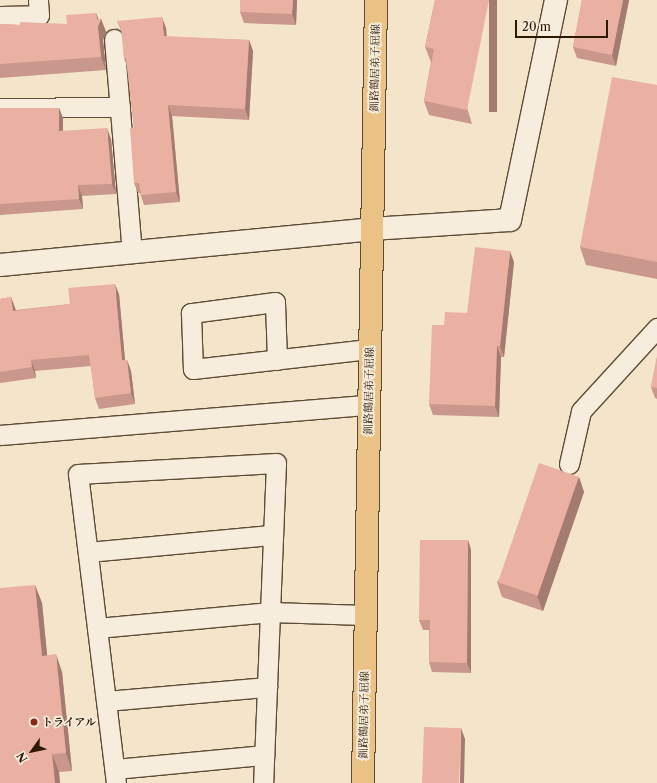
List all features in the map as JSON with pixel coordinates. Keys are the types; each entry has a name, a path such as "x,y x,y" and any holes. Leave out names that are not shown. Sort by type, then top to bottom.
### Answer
{"main road":[{"name":"釧路鶴居弟子屈線","path":"363,783 368,405 376,0"}],"street":[{"path":"0,265 371,229 510,220 556,0"}],"lane":[{"path":"0,16 39,15 38,0"},
{"path":"114,39 132,252"},
{"path":"0,108 120,107"},
{"path":"277,360 276,302 191,313 193,369 277,360 369,349"},
{"path":"569,464 581,411 657,328"},
{"path":"0,435 368,405"},
{"path":"264,755 115,776 78,474 276,463 264,783"},
{"path":"88,552 273,536"},
{"path":"97,628 270,612 365,615"},
{"path":"106,701 267,687"}],"building":[{"path":"240,0 293,0 292,14 240,12"},
{"path":"435,0 489,0 467,110 424,101 434,49 425,47"},
{"path":"582,0 623,0 612,55 573,47"},
{"path":"96,13 97,19 101,19 98,27 101,57 0,64 0,24 20,25 20,22 67,24 66,15"},
{"path":"162,17 164,36 249,40 245,109 168,105 176,192 141,195 139,183 134,183 130,128 134,127 126,58 124,58 121,28 117,21"},
{"path":"612,77 657,85 657,262 580,247"},
{"path":"0,108 59,108 59,131 107,128 112,184 78,185 79,199 0,204"},
{"path":"475,247 510,251 500,346 497,346 495,406 429,404 432,325 444,325 445,312 467,313"},
{"path":"115,284 122,360 127,360 131,393 95,398 89,355 31,360 32,367 0,372 0,299 11,297 13,311 70,304 68,288"},
{"path":"657,357 657,388 651,387"},
{"path":"539,463 579,477 538,596 498,582"},
{"path":"420,540 468,540 467,663 429,662 430,620 419,620"},
{"name":"トライアル","path":"35,585 42,656 56,654 66,753 52,754 55,783 0,783 0,588"},
{"path":"424,727 461,728 459,783 422,783"}],"place":[{"name":"トライアル","path":"34,722"}]}
